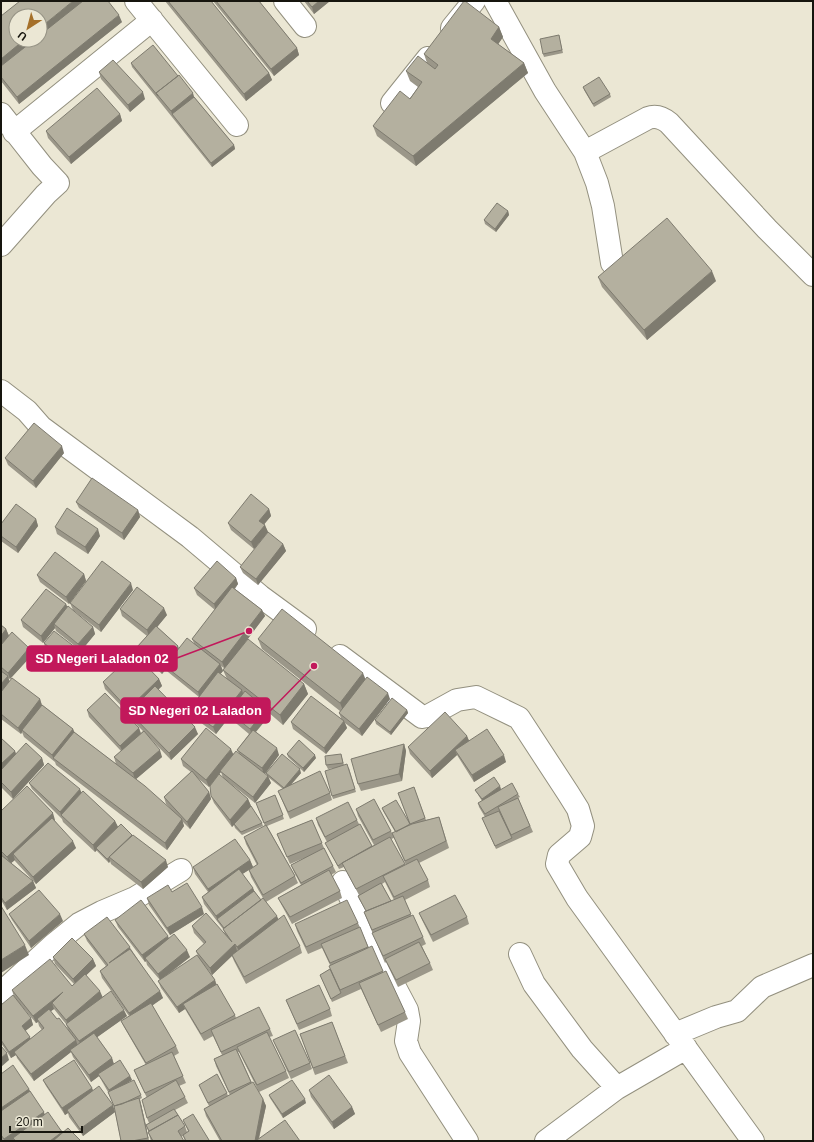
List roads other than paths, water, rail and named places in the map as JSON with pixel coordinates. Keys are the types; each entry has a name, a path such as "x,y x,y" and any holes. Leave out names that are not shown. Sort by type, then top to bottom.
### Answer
{"street":[{"path":"136,1 236,125"},
{"path":"285,1 305,26"},
{"path":"392,103 474,1"},
{"path":"495,1 545,91 585,152 597,183 603,206 612,263"},
{"path":"14,132 152,20"},
{"path":"1,114 14,132 58,183 46,194 1,245"},
{"path":"585,152 648,118 653,116 664,120 669,123 767,229 813,275"},
{"path":"1,391 27,411 41,427 190,537 260,596 422,717 428,716 457,700 476,697 519,718 568,793 578,810 583,826 580,837 559,855 557,864 577,898 753,1141"},
{"path":"1,993 53,945 79,924 129,900 181,870"},
{"path":"343,882 406,1010 409,1021 406,1041 410,1053 467,1141"},
{"path":"520,954 534,984 582,1049 617,1088"},
{"path":"546,1141 680,1041 716,1017 737,1011 762,987 813,965"}],"place":[{"name":"SD Negeri Laladon 02","path":"249,631"},
{"name":"SD Negeri 02 Laladon","path":"314,666"}]}
